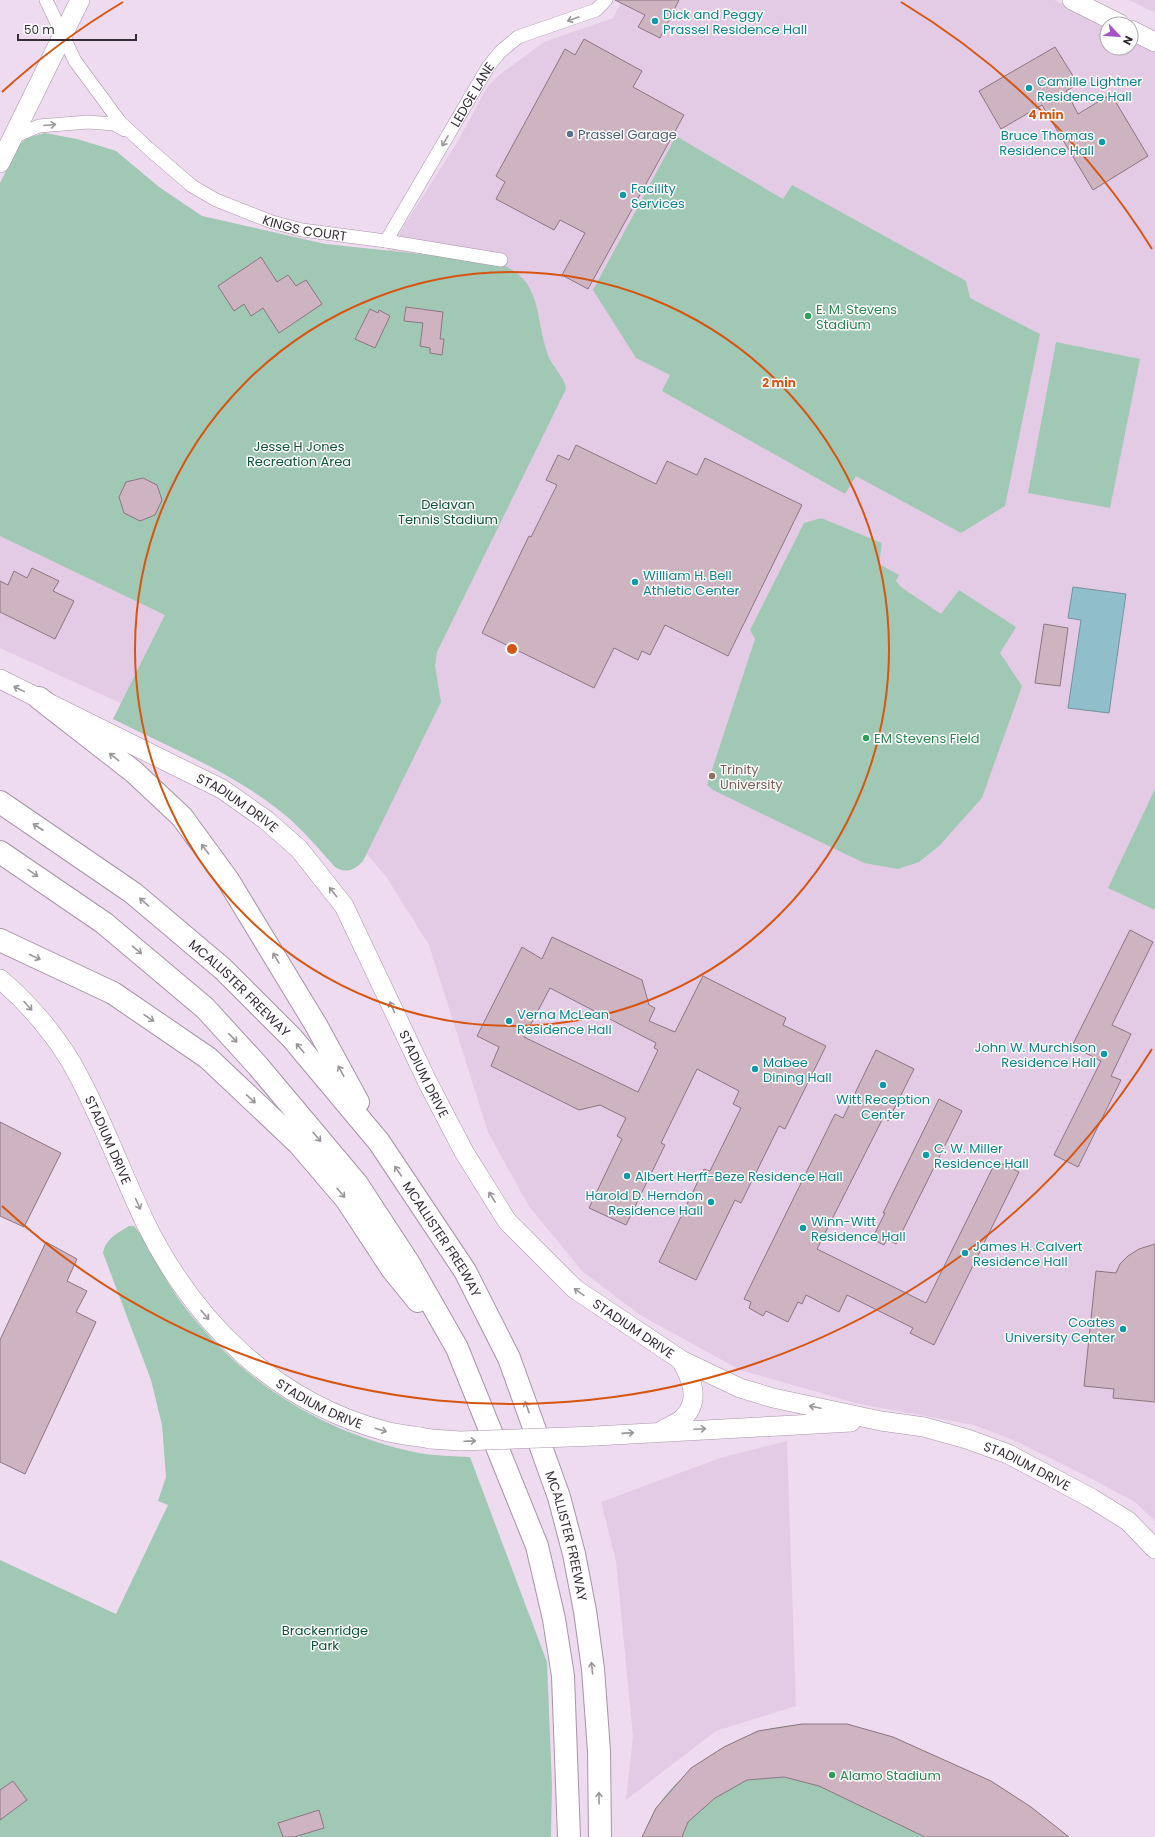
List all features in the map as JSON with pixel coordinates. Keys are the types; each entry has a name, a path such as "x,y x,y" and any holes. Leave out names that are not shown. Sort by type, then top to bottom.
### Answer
{"highway":[{"path":"39,698 134,772 182,818 228,880 304,1005 379,1142"},
{"name":"MCALLISTER FREEWAY","path":"0,802 133,892 223,969 292,1038 379,1142 465,1271 509,1358 559,1497 574,1554 585,1611 593,1669 598,1751 600,1837"},
{"path":"0,852 104,923 155,965 216,1020 258,1066 357,1184 408,1262 457,1348 539,1553 554,1619 563,1676 568,1837"},
{"path":"0,940 113,993 208,1058 299,1144 346,1199 392,1269 457,1348"}],"main road":[{"path":"0,163 80,0"},
{"path":"1072,0 1104,16"},
{"path":"1139,34 1155,42"},
{"name":"STADIUM DRIVE","path":"0,679 222,789 266,820 299,849 344,906 428,1084 464,1152 507,1221 575,1289 682,1360 740,1388 773,1398 881,1421 924,1427 967,1439 1008,1454 1091,1498 1128,1521 1155,1549"},
{"name":"STADIUM DRIVE","path":"0,979 33,1012 52,1034 70,1061 89,1096 145,1222 169,1265 196,1304 220,1333 281,1385 324,1408 386,1431 431,1439 460,1441 594,1436 661,1431 881,1421"},
{"path":"661,1431 684,1417 692,1404 694,1393 691,1379 682,1360"}],"street":[{"name":"KINGS COURT","path":"46,0 64,35 75,61 120,122 192,186 216,200 272,222 302,230 386,241 501,260"},
{"name":"LEDGE LANE","path":"386,241 488,67 500,52 518,37 596,10 606,0"},
{"name":"KINGS COURT","path":"13,136 39,126 88,122 114,124 134,135"}],"shaded area":[{"name":"Trinity University","path":"622,0 1054,0 1099,22 1099,56 1139,56 1139,41 1155,49 1155,1521 1135,1502 1018,1442 974,1425 859,1404 740,1370 640,1315 582,1271 528,1205 488,1132 429,945 385,875 336,819 129,707 0,648 0,208 77,139 116,151 159,187 202,216 325,244 388,251 458,141 487,87 498,76 544,42 613,18"},
{"path":"1129,0 1155,0 1155,13"},
{"path":"787,1441 796,1706 716,1731 626,1800 633,1736 616,1562 601,1502 720,1458"}],"green space":[{"name":"Jesse H Jones Recreation Area","path":"45,133 77,139 116,151 159,187 202,216 325,244 496,262 511,269 522,278 530,289 535,300 548,355 552,364 563,380 566,389 437,652 435,666 441,702 363,861 354,869 347,871 335,867 292,821 245,786 202,762 113,719 165,615 0,536 0,183 20,144 27,138"},
{"name":"E. M. Stevens Stadium","path":"676,136 783,199 792,185 966,281 970,298 1040,334 1005,506 961,533 856,476 845,494 662,391 670,375 636,358 593,290"},
{"path":"1056,342 1140,359 1110,508 1028,493"},
{"name":"EM Stevens Field","path":"821,518 882,543 879,564 899,575 896,581 901,587 941,614 959,590 1016,627 1000,653 1022,686 982,798 939,846 919,862 898,869 864,863 713,790 707,785 755,639 750,630 804,523"},
{"path":"1155,789 1155,910 1108,888"},
{"name":"Brackenridge Park","path":"129,1226 134,1226 141,1235 177,1297 206,1333 259,1381 288,1401 318,1418 350,1432 384,1444 425,1454 470,1457 547,1662 552,1785 551,1837 0,1837 0,1560 116,1614 168,1505 158,1501 166,1477 162,1425 151,1380 103,1253 107,1243"},
{"name":"Alamo Stadium","path":"802,1724 847,1724 893,1737 991,1781 1031,1807 1068,1837 643,1837 650,1819 660,1802 688,1772 704,1760 739,1739 762,1730"}],"water":[{"path":"1073,587 1126,594 1109,713 1068,708 1081,620 1068,618"}],"building":[{"name":"Dick and Peggy Prassel Residence Hall","path":"615,0 679,0 660,38 638,27 645,15"},
{"name":"Prassel Garage","path":"584,39 642,71 633,87 684,115 588,289 562,275 585,233 560,220 554,230 496,199 505,182 496,176 565,49 575,55"},
{"path":"1055,47 1078,84 1066,91 1078,114 1111,94 1148,156 1093,190 1042,105 1001,129 979,91"},
{"path":"261,257 277,282 288,275 296,286 306,280 322,304 279,333 263,308 251,316 244,304 234,311 218,286"},
{"path":"406,307 443,312 440,339 444,339 442,355 430,353 430,348 420,346 423,323 404,321"},
{"path":"370,309 378,313 379,310 390,316 375,348 355,339"},
{"name":"William H. Bell Athletic Center","path":"576,445 656,484 667,461 697,475 705,458 802,505 728,656 665,625 650,655 642,651 638,660 614,648 594,688 482,633 529,536 531,537 557,485 546,480 558,455 569,460"},
{"path":"143,478 157,485 162,500 155,515 140,521 124,513 119,497 126,482"},
{"path":"32,568 59,581 53,591 74,601 55,639 0,612 0,581 8,585 14,571 27,578"},
{"path":"1044,624 1068,628 1060,686 1035,683"},
{"name":"John W. Murchison Residence Hall","path":"1130,930 1153,942 1112,1025 1131,1034 1111,1076 1121,1080 1078,1167 1054,1155 1101,1061 1072,1046"},
{"path":"552,937 642,980 649,1005 655,1008 649,1021 675,1032 703,976 786,1018 783,1025 826,1046 785,1129 779,1126 741,1203 735,1200 696,1280 659,1262 704,1169 710,1171 741,1108 733,1104 739,1091 697,1069 661,1143 665,1145 626,1225 589,1208 622,1139 617,1136 626,1118 600,1105 579,1110 491,1066 499,1047 477,1036 522,947 542,959","holes":["550,988 656,1043 654,1048 658,1050 638,1092 524,1037"]},
{"name":"Winn-Witt Residence Hall","path":"876,1050 914,1069 888,1121 883,1118 817,1249 926,1303 996,1161 1019,1172 934,1345 910,1333 913,1328 847,1295 839,1312 806,1295 802,1304 798,1302 788,1322 766,1311 763,1316 749,1308 751,1302 744,1299 835,1114 843,1118"},
{"name":"C. W. Miller Residence Hall","path":"939,1099 962,1111 896,1244 887,1239 884,1245 872,1239 885,1213 883,1213"},
{"path":"0,1122 61,1153 24,1227 0,1216"},
{"path":"46,1242 77,1259 67,1281 87,1291 76,1312 96,1322 25,1474 0,1462 0,1340"},
{"name":"Coates University Center","path":"1155,1244 1155,1402 1113,1398 1114,1389 1084,1386 1096,1271 1116,1273 1120,1264 1128,1256 1139,1249"},
{"name":"Alamo Stadium","path":"802,1724 847,1724 893,1737 991,1781 1031,1807 1069,1837 925,1837 819,1786 784,1777 747,1780 715,1798 688,1822 682,1837 642,1837 656,1808 691,1768 724,1747 758,1731"},
{"path":"13,1781 27,1800 0,1820 0,1790"},
{"path":"319,1810 324,1828 294,1837 283,1837 278,1823"}],"place":[{"name":"Dick and Peggy Prassel Residence Hall","path":"655,21"},
{"name":"Camille Lightner Residence Hall","path":"1029,88"},
{"name":"Prassel Garage","path":"570,134"},
{"name":"Bruce Thomas Residence Hall","path":"1102,142"},
{"name":"Facility Services","path":"623,195"},
{"name":"E. M. Stevens Stadium","path":"808,316"},
{"name":"William H. Bell Athletic Center","path":"635,582"},
{"name":"EM Stevens Field","path":"866,738"},
{"name":"Trinity University","path":"712,776"},
{"name":"Verna McLean Residence Hall","path":"509,1021"},
{"name":"John W. Murchison Residence Hall","path":"1104,1054"},
{"name":"Mabee Dining Hall","path":"755,1069"},
{"name":"Witt Reception Center","path":"883,1085"},
{"name":"C. W. Miller Residence Hall","path":"926,1155"},
{"name":"Albert Herff-Beze Residence Hall","path":"627,1176"},
{"name":"Harold D. Herndon Residence Hall","path":"711,1202"},
{"name":"Winn-Witt Residence Hall","path":"803,1228"},
{"name":"James H. Calvert Residence Hall","path":"965,1253"},
{"name":"Coates University Center","path":"1123,1329"},
{"name":"Alamo Stadium","path":"832,1775"}],"park label":[{"name":"Delavan Tennis Stadium","path":"448,512"}]}
